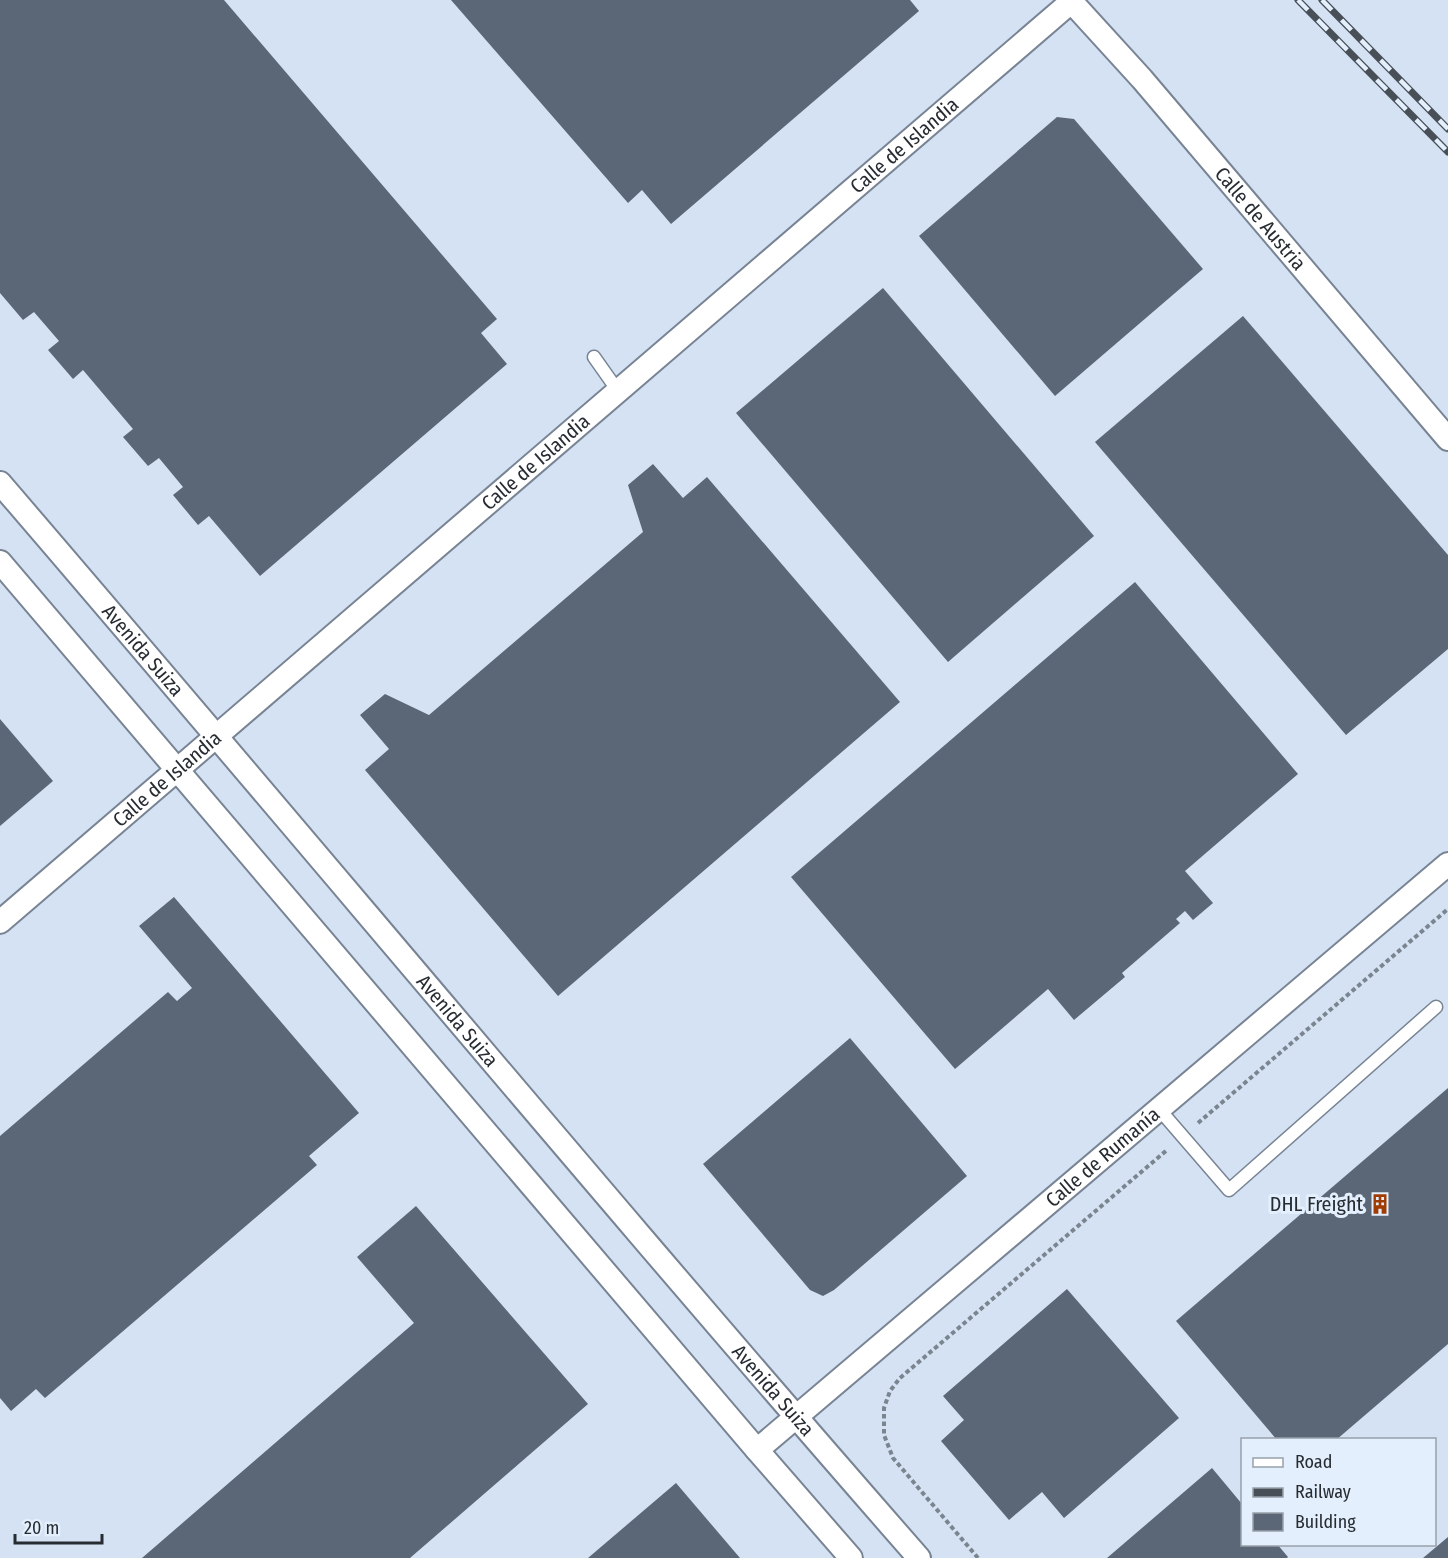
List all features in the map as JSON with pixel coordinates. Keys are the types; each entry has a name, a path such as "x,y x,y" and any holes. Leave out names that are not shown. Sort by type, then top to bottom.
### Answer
{"street":[{"name":"Calle de Islandia","path":"0,922 1070,1"},
{"name":"Calle de Austria","path":"1070,1 1142,79 1448,439"},
{"name":"Avenida Suiza","path":"0,483 796,1418 919,1558"},
{"path":"0,562 851,1558"},
{"name":"Calle de Rumanía","path":"757,1450 1448,864"}],"lane":[{"path":"594,357 618,391"},
{"path":"1160,1109 1229,1190 1436,1007"}],"path":[{"path":"1197,1124 1448,909"},
{"path":"978,1558 893,1458 884,1435 884,1408 890,1391 900,1378 1170,1147"}],"building":[{"path":"0,0 224,0 497,319 481,333 507,364 260,576 209,516 198,525 173,495 183,487 159,458 148,466 123,437 133,429 83,370 73,379 48,350 59,341 34,312 23,320 0,293"},
{"path":"451,0 910,0 919,11 671,224 642,190 628,203"},
{"path":"1057,117 1074,119 1203,269 1055,396 919,236"},
{"path":"883,288 1094,536 948,662 736,413"},
{"path":"1243,316 1448,555 1448,649 1346,735 1095,442"},
{"path":"653,464 683,498 707,477 900,702 558,996 365,770 389,749 360,715 385,694 429,715 643,532 628,485"},
{"path":"1135,582 1298,774 1185,871 1213,903 1193,920 1185,911 1176,919 1180,923 1122,973 1125,977 1074,1020 1048,989 955,1069 791,877"},
{"path":"0,719 53,781 0,826"},
{"path":"174,897 359,1113 309,1156 317,1165 45,1398 36,1389 11,1411 0,1398 0,1136 168,992 177,1001 192,988 139,926"},
{"path":"850,1038 967,1176 834,1290 823,1296 810,1290 703,1164"},
{"name":"DHL Freight","path":"1448,1088 1448,1344 1338,1438 1275,1438 1176,1321"},
{"path":"416,1206 588,1404 410,1558 142,1558 414,1323 357,1257"},
{"path":"1067,1289 1179,1418 1064,1518 1042,1492 1009,1520 941,1441 964,1420 943,1396"},
{"path":"1212,1468 1241,1503 1241,1546 1279,1546 1288,1557 1287,1558 1107,1558"},
{"path":"676,1483 740,1558 588,1558"},
{"path":"1448,1537 1448,1558 1423,1558"}],"railway":[{"path":"1298,0 1448,152"},
{"path":"1322,0 1448,129"}],"place":[{"name":"DHL Freight","path":"1380,1204"}]}
